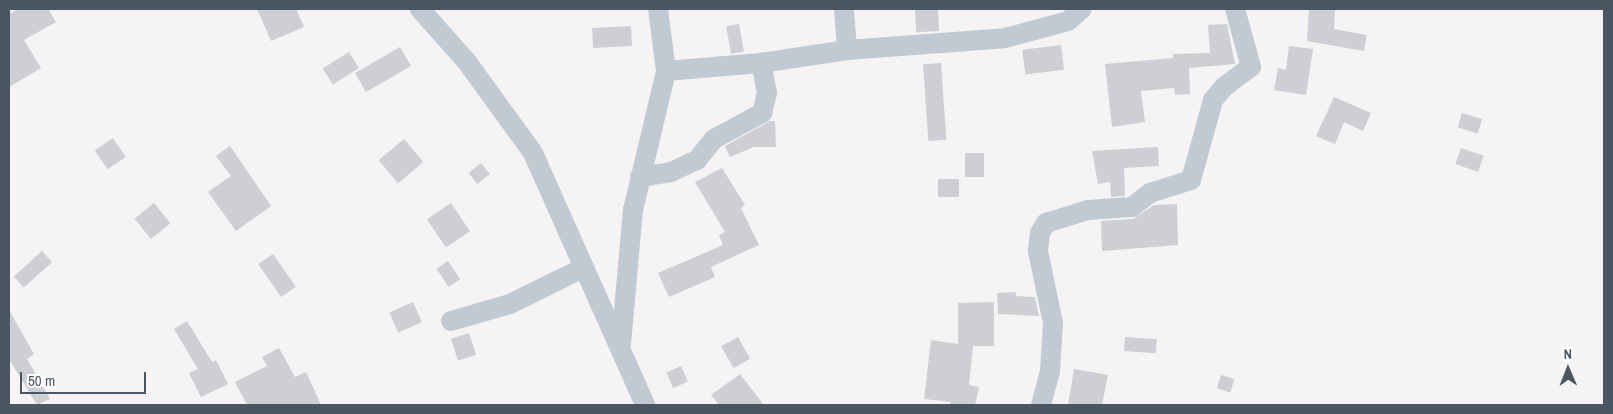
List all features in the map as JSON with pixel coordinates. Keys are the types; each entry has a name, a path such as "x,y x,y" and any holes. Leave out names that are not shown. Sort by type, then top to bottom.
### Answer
{"street":[{"path":"420,9 468,62 533,153 582,268 598,295 645,405"},
{"path":"621,348 633,210 666,71 658,9"},
{"path":"844,9 848,50"},
{"path":"666,71 761,63 848,50 1005,38 1068,22 1082,9"},
{"path":"1041,405 1050,370 1053,323 1038,251 1040,233 1046,223 1088,210 1132,206 1150,193 1191,180 1213,100 1224,87 1251,68 1235,9"},
{"path":"640,177 672,172 697,160 714,139 762,113 767,93 761,63"},
{"path":"451,321 510,304 582,268"}],"building":[{"path":"18,9 48,9 56,22 24,40 41,68 9,87 9,14"},
{"path":"257,9 296,9 304,27 271,41"},
{"path":"938,9 939,31 916,32 915,10"},
{"path":"1309,9 1335,9 1334,29 1367,35 1364,51 1307,41"},
{"path":"739,24 744,52 731,54 726,26"},
{"path":"1227,24 1235,64 1189,68 1190,94 1175,95 1174,88 1141,91 1145,122 1112,127 1105,64 1173,58 1173,54 1210,53 1208,25"},
{"path":"631,26 632,46 593,48 592,28"},
{"path":"1061,45 1064,70 1025,75 1022,50"},
{"path":"1289,46 1313,49 1306,95 1274,90 1278,68 1286,70"},
{"path":"400,47 411,66 366,92 355,73"},
{"path":"349,52 359,68 333,85 323,68"},
{"path":"941,63 946,140 928,141 923,64"},
{"path":"1334,97 1371,113 1363,131 1344,122 1335,144 1316,136"},
{"path":"1462,113 1482,119 1478,133 1458,127"},
{"path":"770,121 775,121 776,147 754,147 730,157 725,146"},
{"path":"113,138 126,157 108,169 95,150"},
{"path":"404,139 423,162 398,183 379,160"},
{"path":"230,146 271,206 236,231 208,192 231,176 216,156"},
{"path":"1158,147 1159,166 1124,168 1125,196 1111,197 1110,182 1098,184 1092,151"},
{"path":"1461,148 1484,156 1478,172 1455,164"},
{"path":"965,153 984,153 984,177 965,177"},
{"path":"481,163 490,174 477,184 469,173"},
{"path":"722,168 745,205 741,208 759,245 711,267 715,277 669,297 658,273 723,245 719,235 725,232 695,182"},
{"path":"938,179 959,179 959,197 938,197"},
{"path":"154,203 170,223 151,239 135,219"},
{"path":"451,203 470,231 446,247 427,219"},
{"path":"1177,204 1178,245 1102,251 1101,221 1133,219 1154,205"},
{"path":"42,251 52,262 24,288 14,276"},
{"path":"273,254 296,287 281,297 258,264"},
{"path":"448,261 460,279 449,287 436,269"},
{"path":"1016,292 1016,296 1035,297 1039,316 998,314 997,293"},
{"path":"413,302 422,322 398,333 389,313"},
{"path":"994,302 994,346 973,346 969,385 979,387 975,405 950,405 951,402 924,399 931,340 958,344 958,303"},
{"path":"9,310 34,354 27,359 50,399 37,405 9,359"},
{"path":"187,321 212,362 216,360 228,384 201,397 189,373 198,369 174,329"},
{"path":"469,333 476,355 458,361 451,339"},
{"path":"738,337 750,359 734,368 721,346"},
{"path":"1125,337 1157,339 1156,353 1124,351"},
{"path":"279,348 295,377 306,372 321,405 247,405 235,382 267,366 262,357"},
{"path":"681,366 688,382 673,388 666,373"},
{"path":"1074,369 1108,375 1102,405 1068,405"},
{"path":"740,374 764,405 719,405 711,395"},
{"path":"1221,375 1234,379 1230,392 1217,388"}]}
